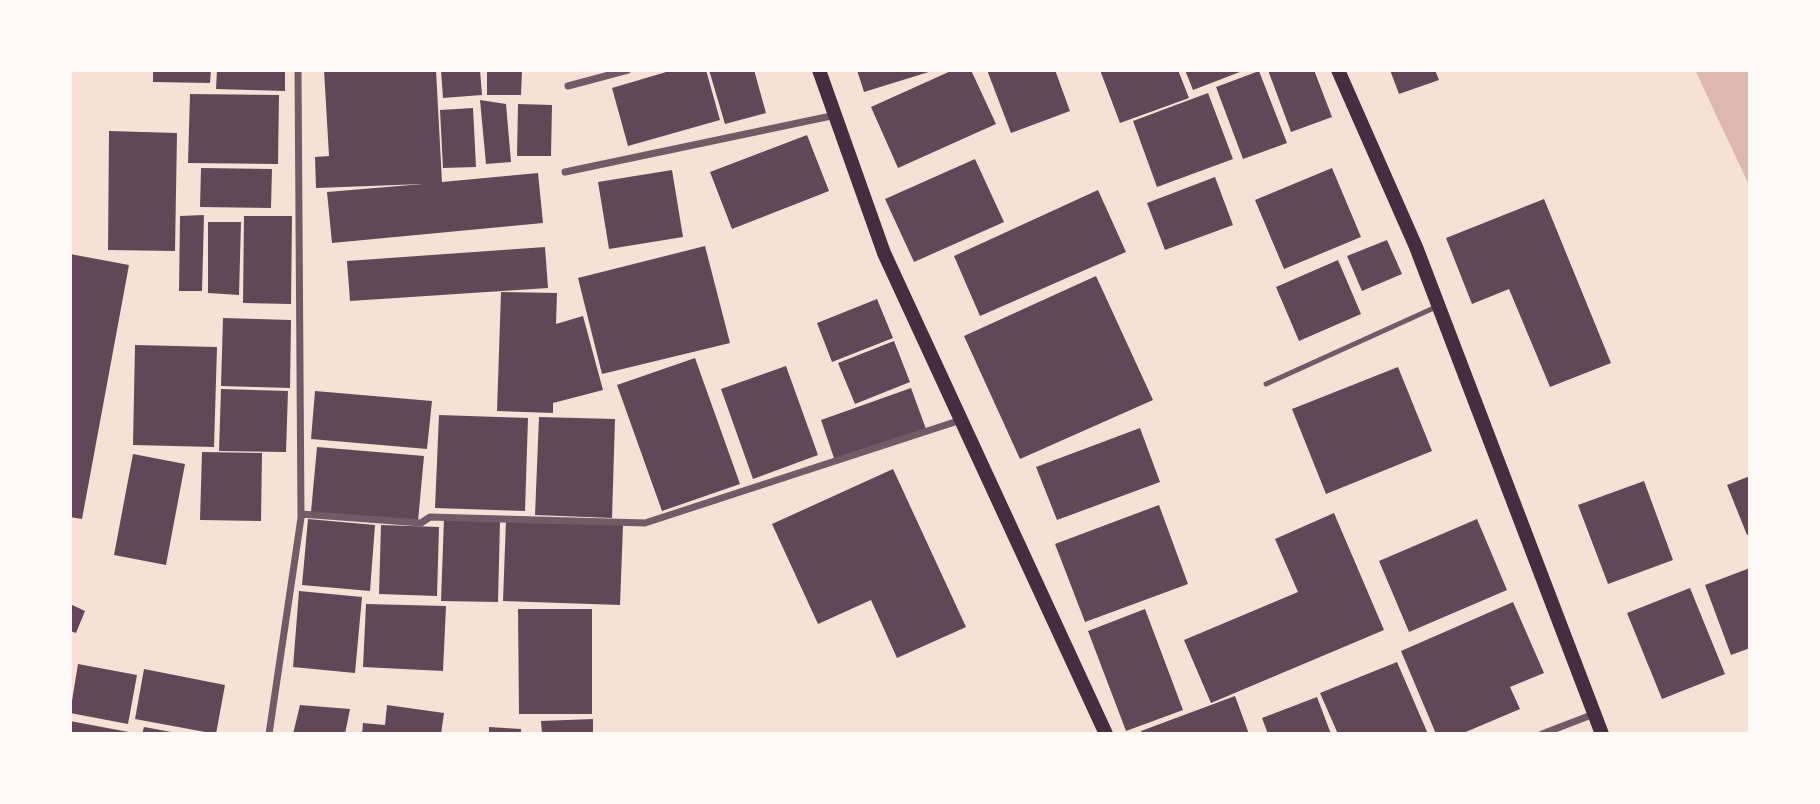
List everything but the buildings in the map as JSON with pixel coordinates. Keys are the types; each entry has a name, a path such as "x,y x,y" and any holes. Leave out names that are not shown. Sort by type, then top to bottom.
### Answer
{"main road":[{"path":"820,70 884,253 1106,734"},
{"path":"1338,70 1439,305 1602,734"}],"street":[{"path":"269,734 301,514 298,70"},
{"path":"568,86 628,70"},
{"path":"565,172 836,115"},
{"path":"301,514 421,523 430,517 645,523 962,420"},
{"path":"1542,734 1594,713"}],"lane":[{"path":"1266,384 1439,305"}],"shaded area":[{"path":"1695,70 1750,70 1750,187"}]}
